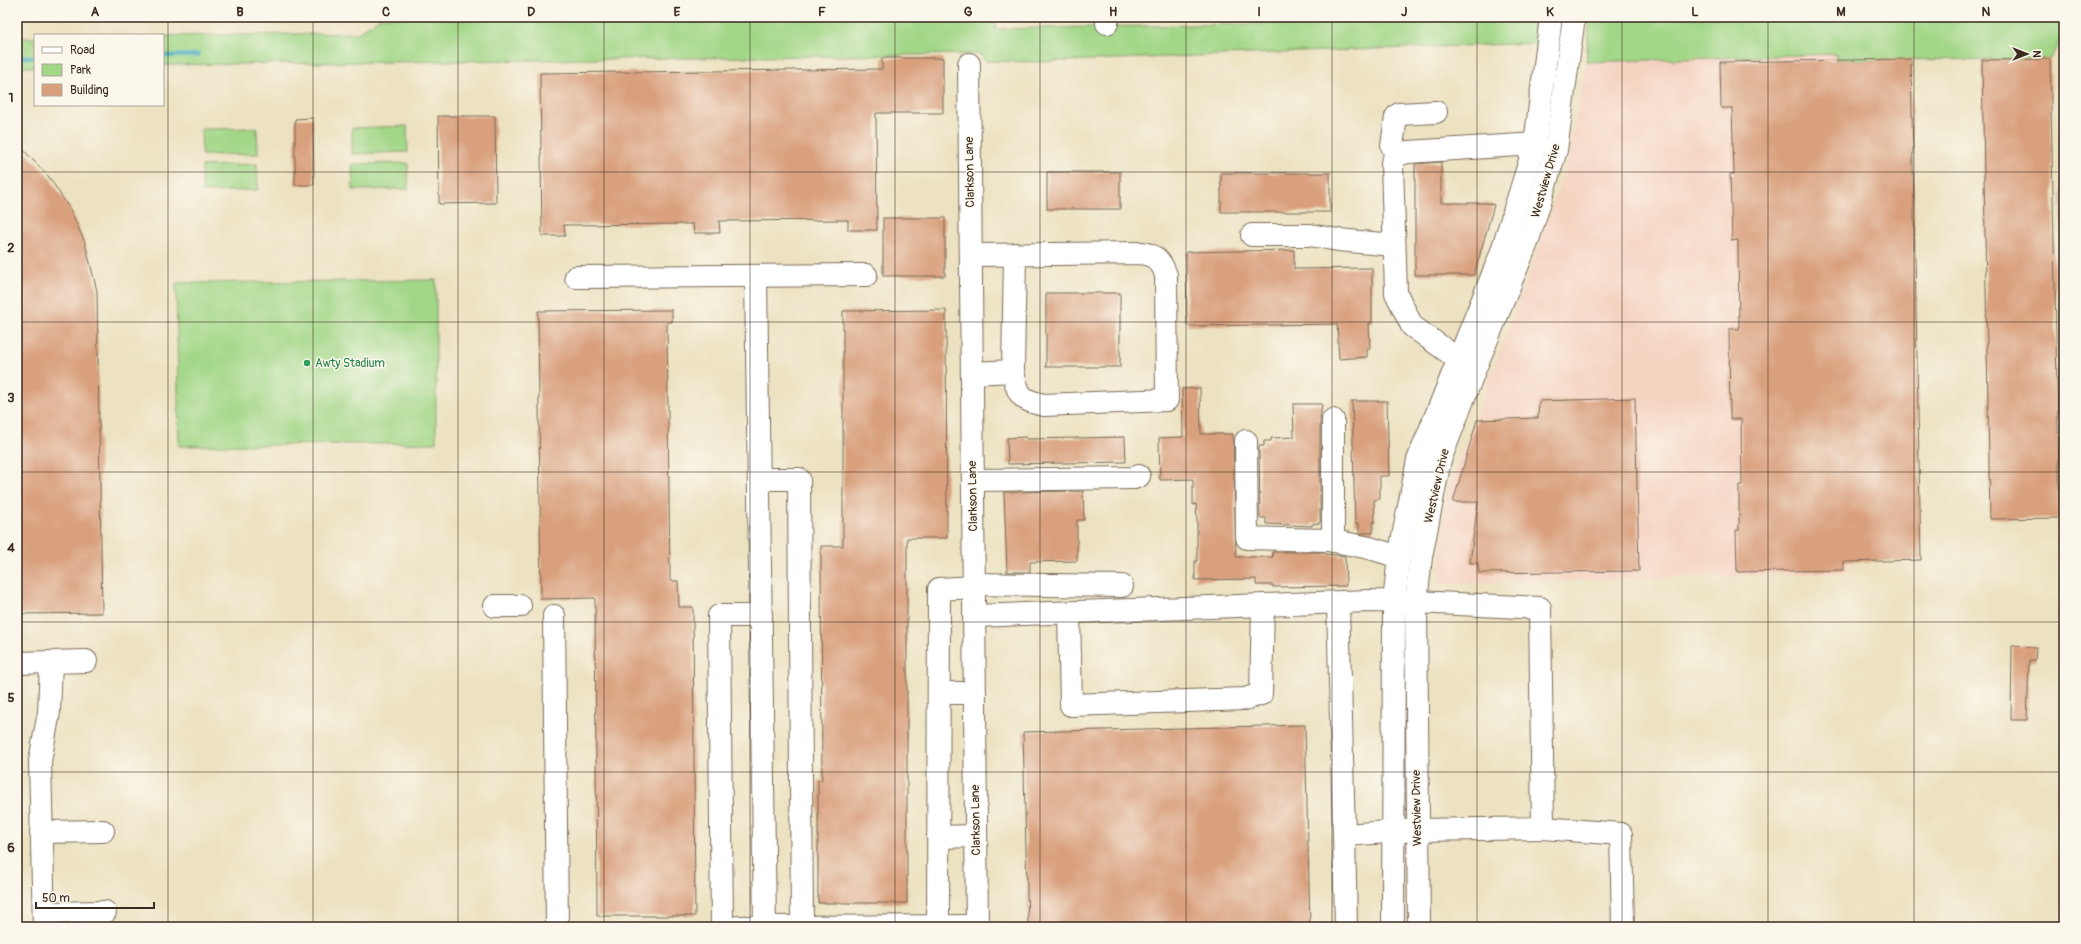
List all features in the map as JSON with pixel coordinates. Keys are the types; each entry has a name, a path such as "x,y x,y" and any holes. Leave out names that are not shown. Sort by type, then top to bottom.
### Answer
{"main road":[{"name":"Westview Drive","path":"1393,927 1394,602 1399,557 1418,460 1501,254 1535,144 1551,17"},
{"name":"Westview Drive","path":"1419,927 1416,602 1421,557 1440,460 1476,366 1527,243 1556,150 1574,17"},
{"name":"Clarkson Lane","path":"969,64 977,926"},
{"path":"1396,155 1392,146 1396,117 1399,114 1436,112"},
{"path":"1458,359 1412,326 1396,293 1392,163 1396,155 1408,152 1535,144"},
{"path":"1252,235 1310,235 1338,240 1394,245"},
{"path":"971,255 1015,254 1140,253 1152,255 1161,261 1166,275 1167,400 1044,405 1027,401 1016,389 1013,371 1015,254"},
{"path":"576,277 866,275"},
{"path":"756,276 765,927"},
{"path":"972,373 1013,371"},
{"path":"1333,420 1333,541"},
{"path":"1246,441 1247,538 1333,541 1370,548 1399,557"},
{"path":"973,480 1134,478 1140,476"},
{"path":"759,479 799,479 802,927"},
{"path":"938,926 939,589 974,586 1122,586"},
{"path":"974,616 1394,602 1540,608 1543,828"},
{"path":"1338,603 1346,927"},
{"path":"495,606 520,606"},
{"path":"1070,613 1071,705 1245,699 1261,694 1263,606"},
{"path":"554,616 556,927"},
{"path":"722,927 719,616 761,616"},
{"path":"17,663 86,661"},
{"path":"50,663 49,712 40,761 44,920 105,912"},
{"path":"939,692 975,693"},
{"path":"1344,836 1417,830 1543,828 1621,834 1622,927"},
{"path":"41,832 103,831"},
{"path":"938,837 976,836"},
{"path":"738,927 977,926"}],"shaded area":[{"path":"425,17 596,17 450,20"},
{"path":"2059,43 2064,43 2064,394"},
{"path":"1836,54 1849,573 1438,584 1447,492 1537,252 1568,158 1586,62"}],"green space":[{"path":"381,17 425,17 450,20 596,17 995,17 996,29 1540,18 1538,43 1039,62 985,61 980,54 164,65 164,36 358,33"},
{"path":"2064,17 2064,43 2059,43 2050,59 1836,60 1836,54 1586,62 1590,18"},
{"path":"17,38 34,38 34,67 17,67"},
{"path":"407,126 408,152 352,154 352,128"},
{"path":"257,128 258,154 202,155 201,129"},
{"path":"408,163 408,189 353,190 352,164"},
{"path":"257,164 258,190 202,192 202,166"},
{"name":"Awty Stadium","path":"436,280 436,443 179,446 176,283"}],"building":[{"path":"882,58 943,58 943,113 876,113 877,230 848,230 848,220 719,221 720,233 694,233 693,224 564,225 565,236 542,236 540,73 882,69"},
{"path":"1911,59 1921,560 1844,562 1844,570 1737,572 1736,530 1739,530 1739,485 1742,485 1741,419 1730,419 1729,329 1739,329 1738,240 1732,241 1730,174 1734,174 1732,108 1721,108 1720,62"},
{"path":"2050,59 2060,518 1990,519 1982,60"},
{"path":"438,116 495,116 496,203 439,204"},
{"path":"313,118 314,185 295,185 295,119"},
{"path":"17,143 49,177 70,209 85,243 97,291 102,613 17,614"},
{"path":"1441,162 1441,203 1487,203 1494,205 1474,275 1415,275 1415,164"},
{"path":"1047,172 1120,172 1120,209 1047,209"},
{"path":"1221,173 1330,173 1330,212 1221,212"},
{"path":"883,218 945,218 945,276 883,276"},
{"path":"1294,250 1294,269 1372,268 1372,323 1369,323 1370,349 1367,349 1367,357 1339,359 1337,324 1187,326 1186,252"},
{"path":"1046,293 1120,293 1120,367 1046,367"},
{"path":"672,310 672,322 667,322 670,581 678,581 679,607 693,607 695,916 597,916 595,598 541,599 538,311"},
{"path":"946,310 947,538 907,538 907,903 818,903 818,780 822,780 821,546 843,546 843,311"},
{"path":"1200,388 1201,434 1233,434 1236,557 1273,557 1272,552 1325,552 1325,554 1345,556 1346,586 1273,587 1273,585 1256,585 1256,579 1195,580 1195,561 1197,561 1197,523 1196,504 1193,505 1193,479 1160,480 1159,438 1183,437 1182,389"},
{"path":"1635,398 1639,571 1479,573 1478,563 1470,563 1478,502 1453,502 1477,420 1538,418 1539,401"},
{"path":"1352,401 1387,401 1389,476 1380,476 1380,499 1374,500 1375,522 1373,522 1373,533 1359,533 1359,524 1355,524"},
{"path":"1293,404 1322,404 1320,420 1320,523 1312,524 1312,526 1266,524 1266,518 1260,518 1259,446 1264,446 1264,441 1271,441 1271,438 1294,437"},
{"path":"1026,437 1026,439 1125,437 1126,462 1008,464 1007,438"},
{"path":"1083,491 1084,520 1077,520 1077,561 1030,562 1030,572 1007,572 1004,492"},
{"path":"2012,646 2036,647 2035,661 2029,661 2027,720 2011,720"},
{"path":"1305,725 1310,927 1028,927 1023,732"}],"waterway":[{"path":"164,56 198,55"},
{"path":"17,57 34,57"}],"place":[{"name":"Awty Stadium","path":"307,363"}]}
